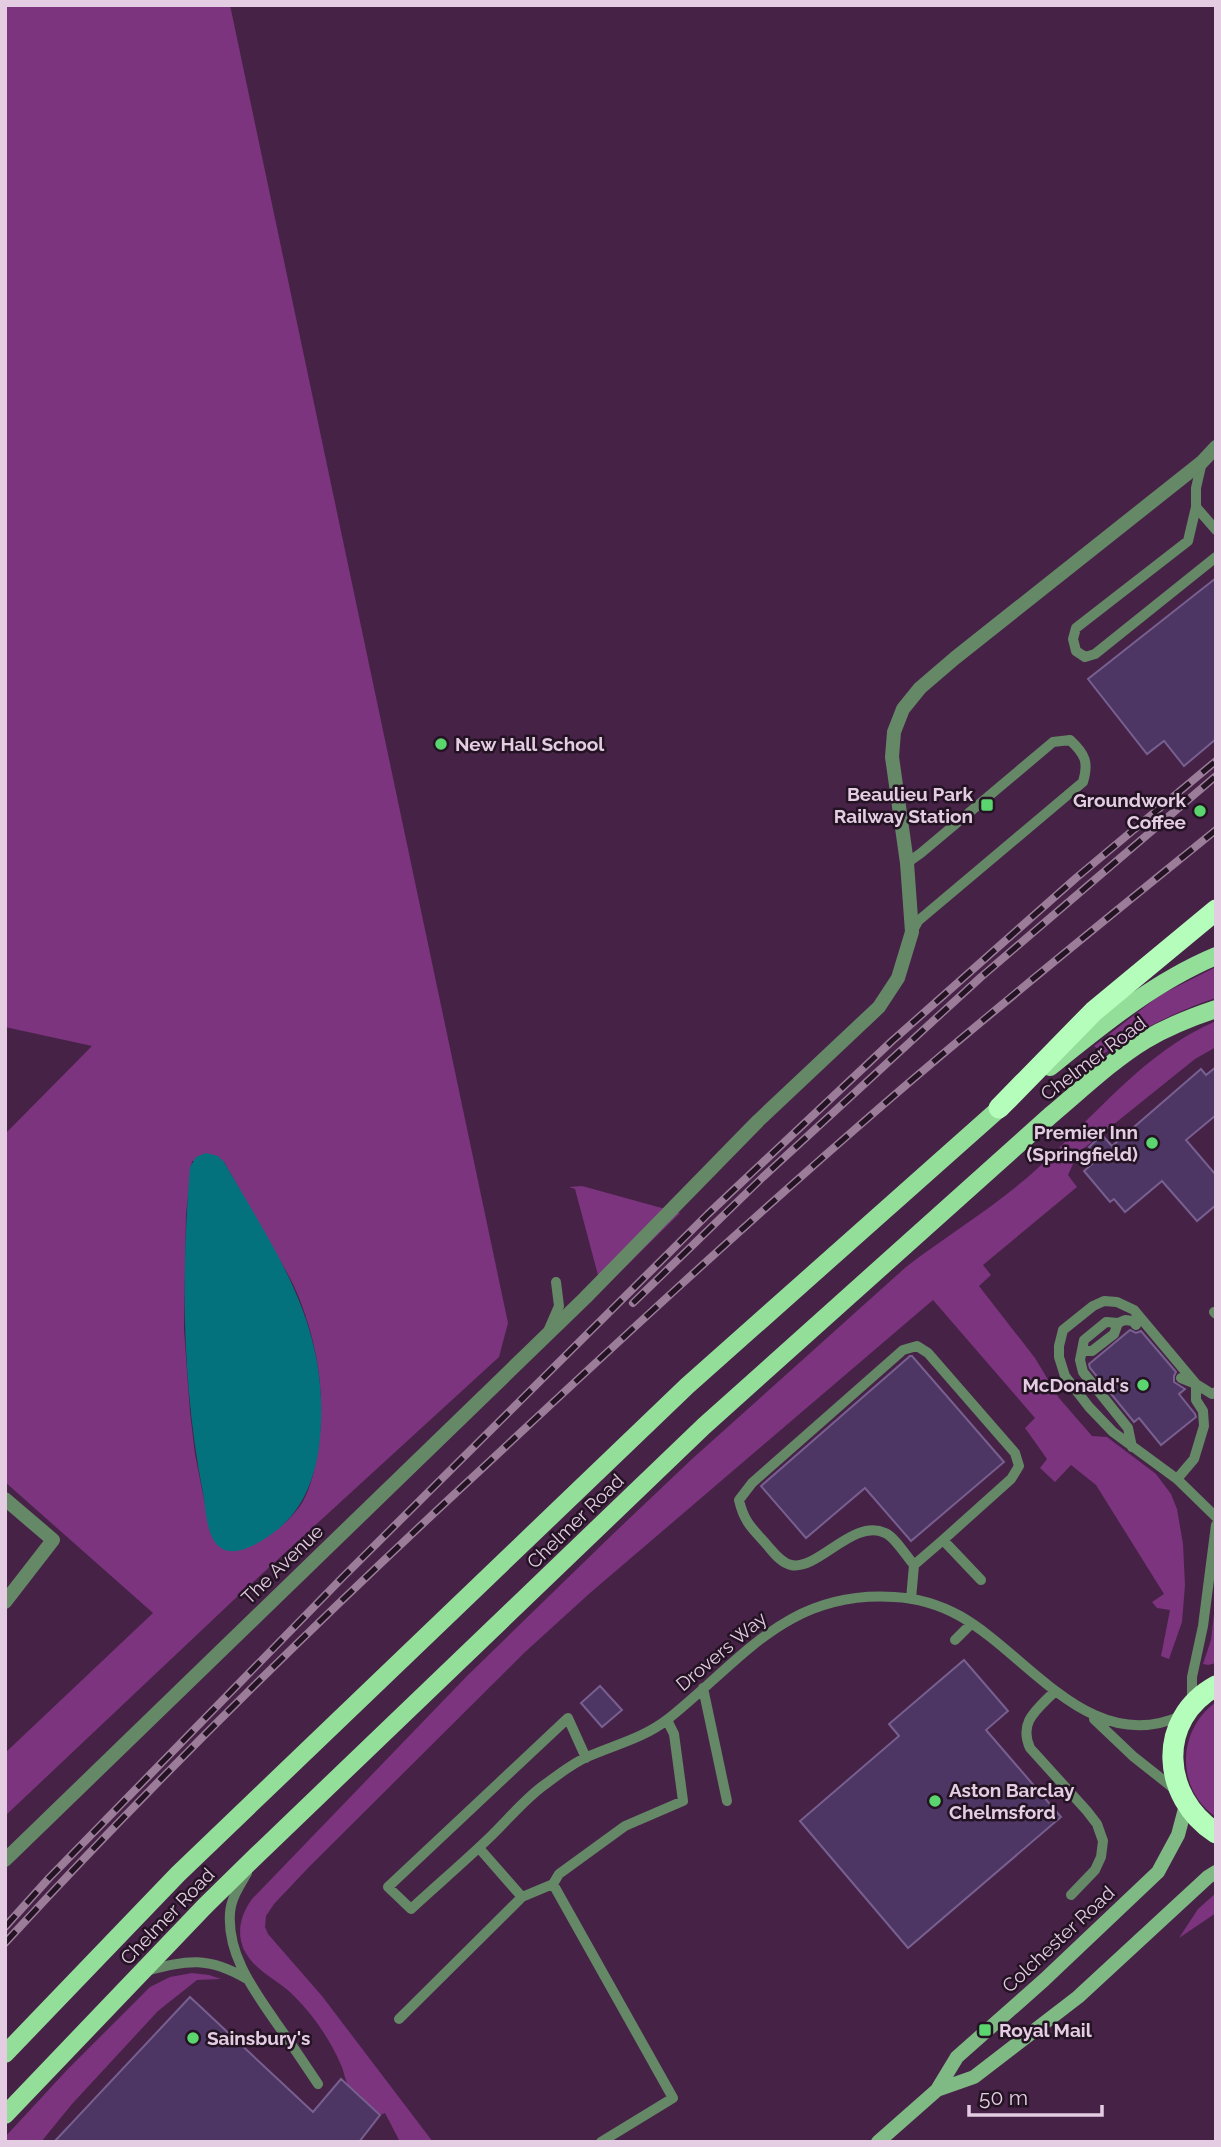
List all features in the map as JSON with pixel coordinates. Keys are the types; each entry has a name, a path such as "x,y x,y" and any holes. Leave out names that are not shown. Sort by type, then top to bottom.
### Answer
{"highway":[{"path":"999,1108 1094,1011 1216,909"},
{"path":"1216,1686 1189,1710 1177,1732 1172,1757 1173,1770 1182,1798 1195,1816 1216,1833"}],"main road":[{"name":"Chelmer Road","path":"5,2054 178,1874 677,1395 999,1108 1151,989 1216,956"},
{"name":"Chelmer Road","path":"5,2115 257,1855 704,1426 1051,1115 1144,1040 1216,1009"},
{"name":"Colchester Road","path":"878,2142 937,2091 957,2057 1044,1980 1158,1872 1178,1835 1182,1798"},
{"name":"Colchester Road","path":"937,2091 974,2077 1078,1997 1216,1872"}],"street":[{"path":"548,1332 768,1111 879,1007 898,978 912,932 907,863 892,758 894,732 903,709 920,688 975,641 1202,462 1216,447"},
{"name":"The Avenue","path":"5,1860 548,1332"},
{"path":"5,1499 53,1540 5,1602"}],"lane":[{"path":"1202,462 1188,541 1076,628 1073,639 1076,651 1085,657 1096,654 1216,557"},
{"path":"1196,507 1216,530"},
{"path":"907,863 1053,742 1070,740 1082,751 1087,768 1083,782 918,921 912,932"},
{"name":"The Avenue","path":"548,1332 559,1306 556,1282"},
{"path":"1177,1479 1194,1460 1204,1426 1203,1411 1196,1400 1196,1384 1134,1310 1117,1302 1104,1301 1093,1306 1063,1330 1059,1357 1065,1376 1113,1432 1177,1479 1216,1517"},
{"path":"1132,1447 1128,1428 1083,1372 1080,1360 1084,1340 1106,1322 1118,1324 1125,1320 1133,1321 1136,1325"},
{"path":"911,1599 914,1564 1011,1479 1019,1466 1015,1453 928,1353 917,1346 902,1350 752,1483 739,1500 743,1518 780,1559 791,1565 804,1565 852,1536 873,1530 887,1533 914,1564"},
{"path":"1181,1378 1212,1394 1216,1392"},
{"path":"1189,1710 1216,1525"},
{"path":"943,1539 981,1580"},
{"name":"Drovers Way","path":"586,1758 568,1718 388,1887 411,1909 479,1848 544,1784 586,1758 639,1736 667,1720 787,1620 815,1607 842,1601 871,1597 911,1599 958,1615 1055,1691 1108,1721 1138,1725 1161,1723 1189,1710"},
{"path":"955,1640 971,1624"},
{"path":"703,1688 727,1801"},
{"path":"1055,1691 1032,1716 1026,1726 1025,1736 1030,1748 1097,1824 1103,1841 1101,1857 1094,1870 1071,1895"},
{"name":"Drovers Way","path":"1085,1710 1182,1798"},
{"path":"400,2019 522,1897 553,1884 559,1874 625,1826 683,1801 674,1734 667,1720"},
{"path":"479,1848 522,1897"},
{"path":"257,1855 238,1888 230,1909 230,1931 247,1979 318,2084"},
{"path":"553,1884 673,2098 601,2142"},
{"path":"143,1972 172,1964 199,1961 227,1967 247,1979"}],"shaded area":[{"path":"5,5 230,5 508,1323 499,1357 239,1595 5,1816 5,1753 153,1613 5,1482 5,1134 92,1046 5,1027","holes":["192,1161 224,1162 298,1295 313,1343 320,1384 319,1445 307,1492 300,1506 284,1524 250,1546 211,1534 195,1454 184,1329 186,1214"]},
{"path":"1216,967 1216,998 1158,1022 1103,1054 1094,1046 1160,995"},
{"path":"1216,1021 1216,1047 1195,1059 1078,1153 1068,1175 1077,1187 983,1265 991,1275 979,1286 1035,1358 1059,1398 1092,1436 1107,1437 1156,1474 1171,1494 1177,1509 1183,1544 1185,1585 1182,1622 1169,1659 1161,1656 1170,1610 1157,1608 1152,1602 1164,1594 1096,1485 1071,1465 1055,1482 1040,1468 1047,1459 1025,1428 1035,1418 933,1300 590,1593 524,1653 309,1867 266,1916 265,1927 268,1934 322,1996 433,2142 400,2142 385,2113 380,2115 348,2085 332,2047 309,2012 288,1991 261,1971 244,1950 240,1937 241,1923 252,1899 467,1676 692,1459 906,1267 1023,1181 1143,1067 1190,1034"},
{"path":"206,1153 218,1156 224,1162 282,1264 310,1331 318,1367 321,1405 317,1460 310,1484 299,1506 283,1525 268,1537 248,1548 234,1551 227,1551 216,1543 207,1523 187,1371 185,1249 190,1167 196,1157"},
{"path":"582,1186 680,1213 602,1290 575,1189 569,1187"},
{"path":"1216,1596 1216,1663 1208,1665 1203,1664 1211,1640"},
{"path":"1216,1702 1216,1817 1193,1791 1186,1760 1188,1743 1194,1728 1203,1714"},
{"path":"1216,1893 1216,1913 1179,1938 1198,1909"},
{"path":"192,1973 221,1979 197,1980 158,2011 72,2104 41,2142 5,2142 5,2137 67,2070 150,1987 170,1977"}],"building":[{"path":"1216,578 1216,739 1184,766 1164,741 1147,754 1088,679"},
{"name":"Premier Inn (Springfield)","path":"1216,1067 1216,1115 1186,1140 1216,1175 1216,1205 1197,1221 1162,1181 1125,1212 1114,1199 1110,1202 1084,1171 1099,1158 1089,1147 1102,1135 1112,1146 1201,1069 1206,1075"},
{"name":"McDonald's","path":"1130,1330 1136,1333 1141,1331 1176,1372 1174,1382 1185,1389 1179,1394 1196,1417 1161,1445 1139,1418 1134,1422 1090,1368 1089,1364"},
{"path":"910,1356 1004,1462 911,1541 865,1488 806,1538 761,1486"},
{"name":"Aston Barclay Chelmsford","path":"964,1660 1008,1711 986,1730 1061,1817 908,1948 800,1821 899,1736 889,1724"},
{"path":"600,1686 622,1710 602,1727 581,1703"},
{"name":"Sainsbury's","path":"190,1997 313,2112 341,2079 380,2115 359,2142 54,2142"}],"railway":[{"path":"5,1927 50,1877 343,1577 708,1214 892,1041 1076,878 1216,761"},
{"path":"633,1303 763,1177 981,977 1216,776"},
{"path":"5,1943 118,1823 294,1647 413,1532 626,1335 884,1104 1216,830"}],"place":[{"name":"New Hall School","path":"441,744"},
{"name":"Beaulieu Park Railway Station","path":"987,805"},
{"name":"Groundwork Coffee","path":"1200,811"},
{"name":"Premier Inn (Springfield)","path":"1152,1143"},
{"name":"McDonald's","path":"1143,1385"},
{"name":"Aston Barclay Chelmsford","path":"935,1801"},
{"name":"Royal Mail","path":"985,2030"},
{"name":"Sainsbury's","path":"193,2038"}]}
